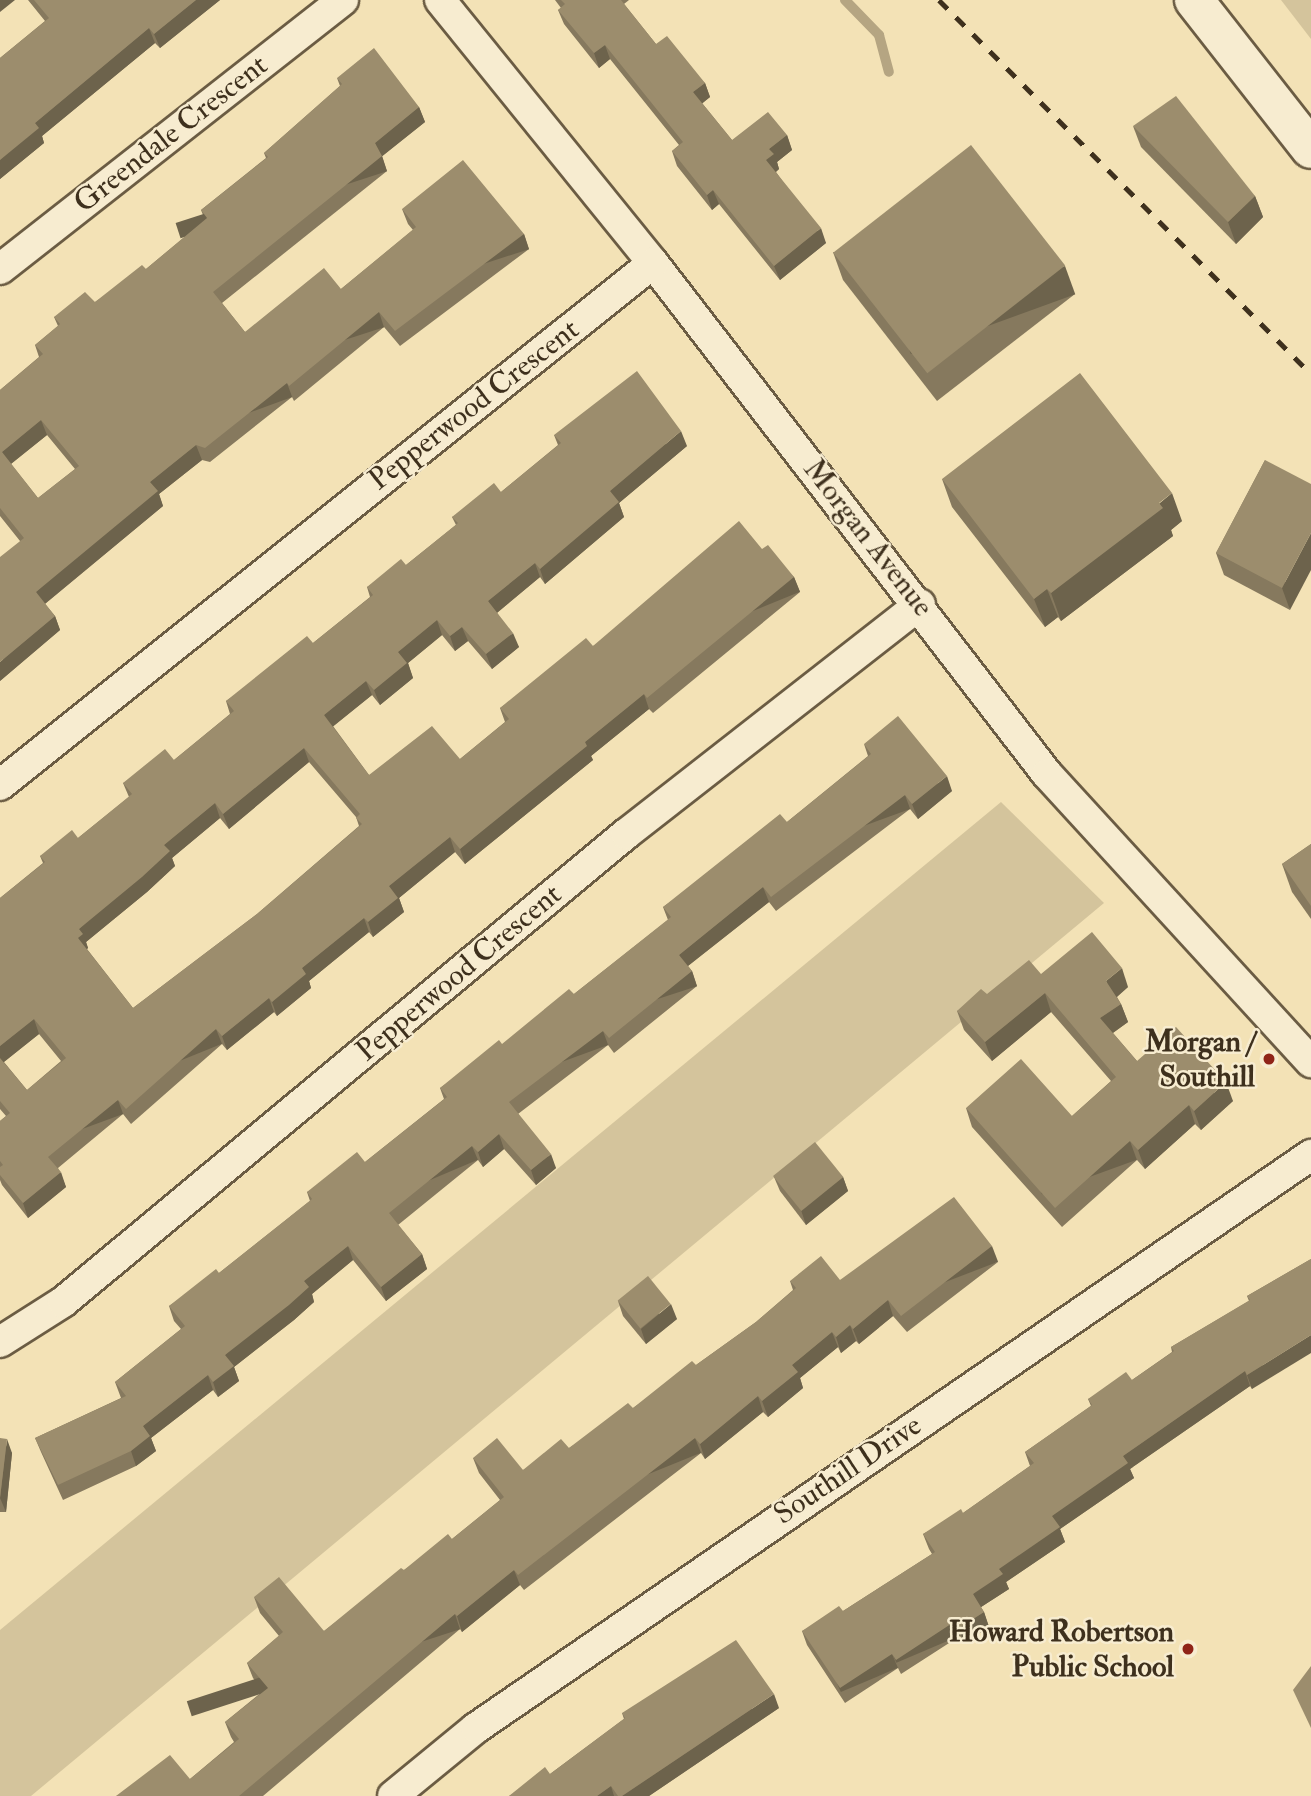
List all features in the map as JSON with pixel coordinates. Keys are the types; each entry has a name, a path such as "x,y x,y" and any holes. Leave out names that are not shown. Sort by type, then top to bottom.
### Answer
{"main road":[{"path":"1194,0 1311,149"}],"street":[{"name":"Greendale Crescent","path":"0,269 343,0"},
{"name":"Morgan Avenue","path":"440,0 653,263 920,604 1048,774 1311,1062"},
{"name":"Pepperwood Crescent","path":"0,785 653,263"},
{"name":"Pepperwood Crescent","path":"0,1342 63,1302 626,834 920,604"},
{"name":"Southill Drive","path":"393,1796 476,1728 1311,1155"}],"shaded area":[{"path":"1281,0 1311,0 1311,39"},
{"path":"1001,802 1104,903 31,1796 0,1796 0,1630"}],"building":[{"path":"34,0 196,0 154,34 149,28 35,123 39,128 0,160 0,58 49,18"},
{"path":"561,0 621,0 656,44 667,36 705,83 693,92 732,140 768,112 787,135 769,149 774,154 766,160 821,228 774,266 713,190 707,195 672,151 683,142 605,45 594,53 558,10 565,4"},
{"path":"374,48 419,107 375,143 382,156 213,292 245,332 324,268 341,289 416,227 402,209 463,160 524,234 395,331 379,312 289,386 287,383 205,448 196,445 150,482 158,491 36,592 55,616 0,662 0,557 24,538 0,508 0,390 43,354 35,345 60,324 54,317 85,292 95,302 142,265 146,269 207,218 201,210 268,157 264,153 342,84 337,78","holes":["41,420 79,466 38,498 2,452"]},
{"path":"1176,96 1255,196 1228,222 1133,126"},
{"path":"971,145 1065,266 927,373 833,253"},
{"path":"637,371 681,431 610,491 619,502 540,569 535,563 488,601 513,633 486,654 462,627 450,636 437,620 398,652 407,663 374,690 366,681 324,715 369,775 432,726 460,759 509,719 500,708 586,638 593,646 739,521 762,549 768,545 794,577 647,698 644,694 585,742 587,746 460,849 450,837 389,886 398,898 368,922 364,918 302,968 306,974 272,1002 269,998 222,1036 216,1029 126,1109 118,1100 48,1157 61,1172 23,1203 0,1175 0,1167 3,1165 0,1161 0,1121 10,1113 0,1101 0,1058 27,1090 66,1058 34,1019 0,1046 0,898 45,862 40,856 72,830 78,838 132,794 123,783 165,749 174,760 234,711 226,701 307,636 313,643 373,595 367,587 401,559 406,565 458,523 452,517 494,483 501,492 561,443 554,435","holes":["304,748 360,814 356,818 362,824 257,914 133,1008 78,938 83,934 79,929 170,851 164,845 215,803 223,814"]},
{"path":"1080,373 1172,493 1159,503 1163,508 1051,593 1047,589 1034,599 942,479"},
{"path":"1265,460 1311,484 1311,533 1282,588 1216,553"},
{"path":"898,716 947,776 912,804 905,795 771,897 763,887 679,955 692,971 609,1038 603,1031 509,1102 551,1154 531,1170 499,1134 478,1152 472,1146 389,1213 422,1254 381,1287 348,1246 304,1281 309,1287 289,1305 225,1355 234,1366 213,1382 208,1375 143,1426 150,1436 131,1451 58,1485 35,1438 126,1396 115,1382 185,1326 169,1306 216,1269 219,1273 312,1199 307,1192 357,1152 365,1162 447,1097 440,1088 499,1040 502,1044 569,989 574,994 671,917 663,907 780,814 787,822 871,754 864,744"},
{"path":"1311,844 1311,906 1282,864"},
{"path":"1092,932 1122,968 1106,981 1121,1004 1100,1018 1137,1061 1176,1027 1226,1082 1194,1111 1189,1105 1138,1150 1130,1141 1055,1208 966,1108 1021,1059 1072,1116 1116,1077 1045,993 985,1042 957,1011 981,989 987,994 1029,960 1041,974"},
{"path":"815,1142 843,1177 801,1211 773,1176"},
{"path":"954,1197 992,1246 901,1316 888,1300 853,1329 850,1325 836,1337 832,1332 792,1365 798,1372 762,1401 758,1396 700,1444 695,1438 518,1575 514,1570 457,1616 455,1614 239,1796 116,1796 170,1755 190,1779 239,1739 225,1722 268,1688 247,1663 283,1632 254,1597 279,1577 324,1631 401,1568 404,1570 448,1534 452,1539 504,1497 473,1458 497,1438 523,1470 561,1439 569,1448 628,1403 633,1408 692,1361 696,1365 756,1322 796,1288 790,1281 821,1256 840,1280"},
{"path":"1311,1259 1311,1335 1247,1375 1245,1371 1123,1456 1128,1463 1052,1516 1060,1527 999,1569 1003,1574 973,1594 984,1612 959,1628 954,1622 896,1660 892,1654 840,1688 802,1631 839,1606 843,1611 935,1552 923,1534 961,1509 963,1513 1034,1463 1025,1452 1092,1405 1088,1399 1126,1372 1132,1380 1174,1351 1171,1347 1250,1300 1247,1296"},
{"path":"648,1276 671,1304 640,1329 618,1301"},
{"path":"0,1438 7,1439 0,1498"},
{"path":"736,1640 774,1694 622,1796 618,1796 611,1786 597,1796 509,1796 545,1767 550,1774 625,1718 622,1713"},
{"path":"1311,1666 1311,1728 1293,1690"}],"waterway":[{"path":"845,0 879,35 889,72"}],"railway":[{"path":"939,0 1311,374"}],"place":[{"name":"Morgan / Southill","path":"1269,1059"},
{"name":"Howard Robertson Public School","path":"1188,1649"}]}
